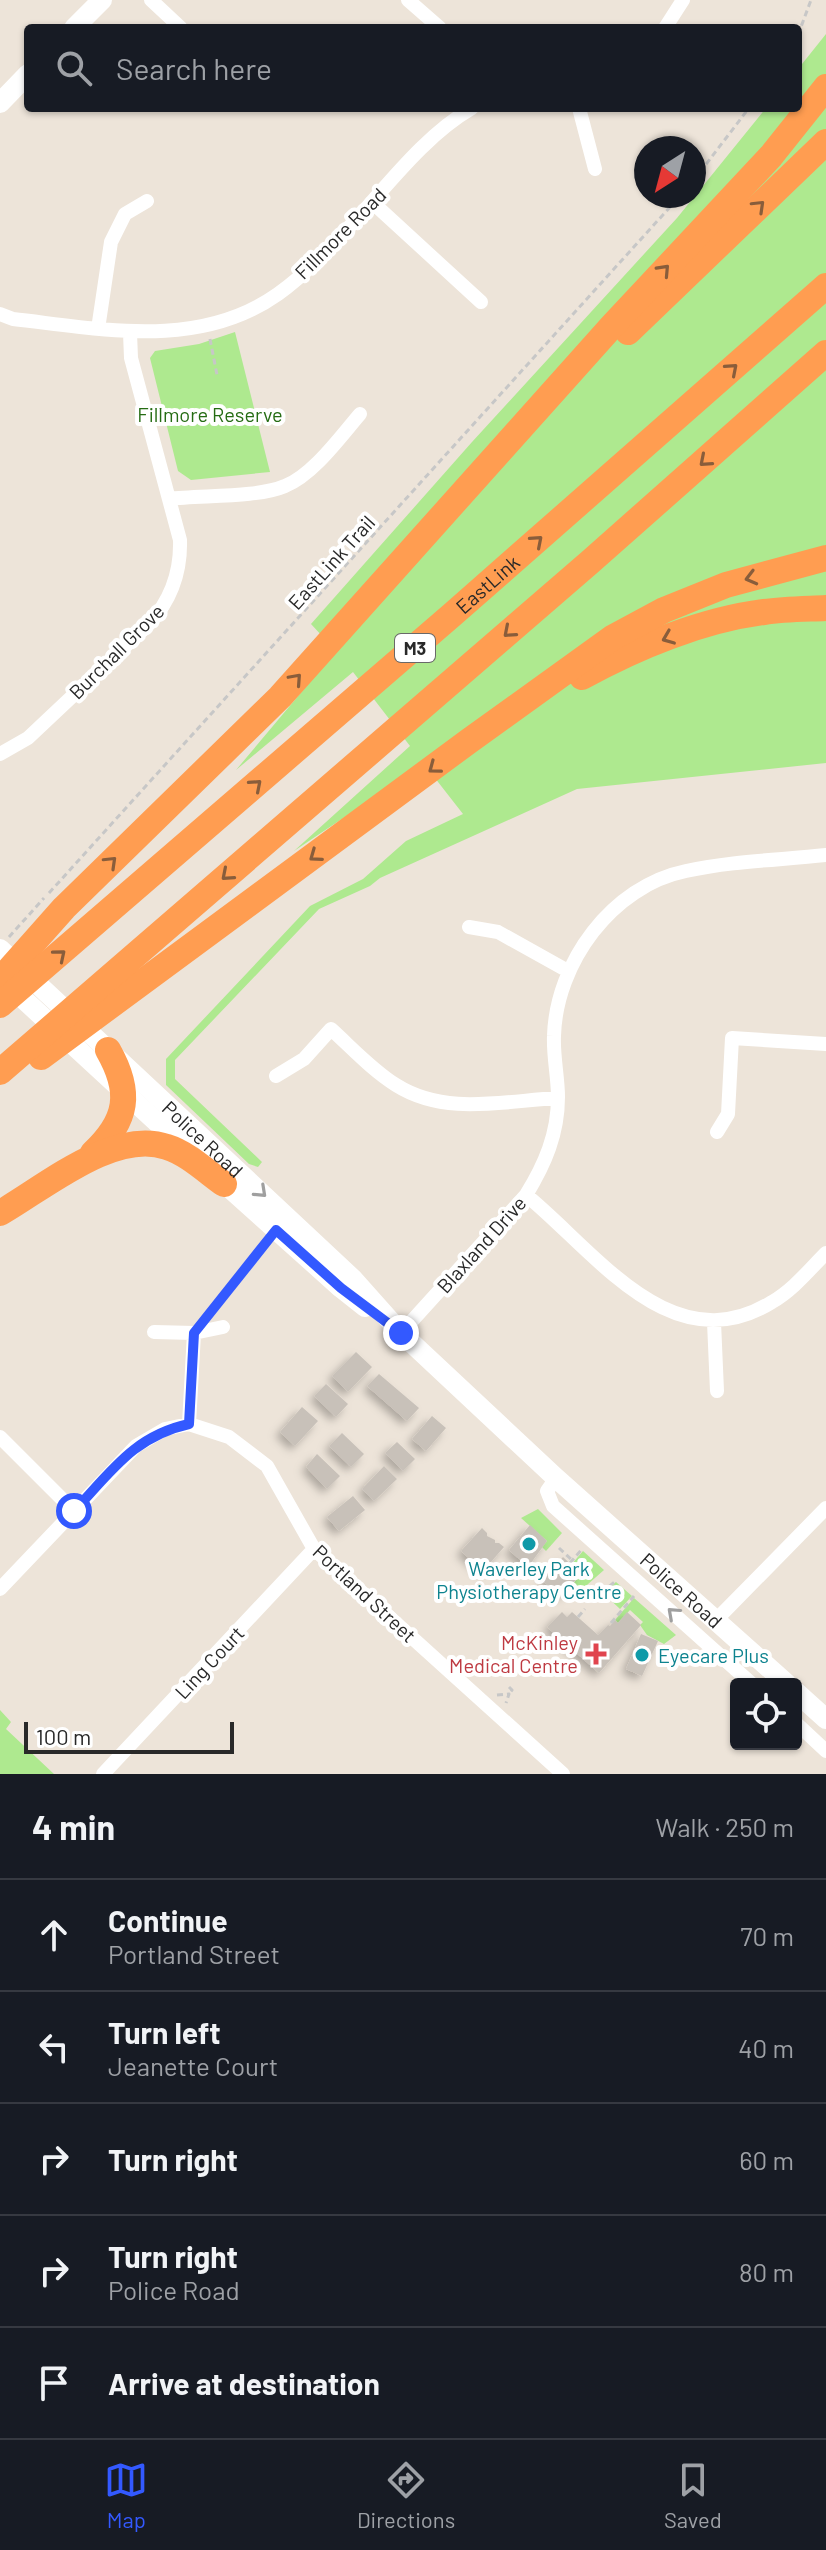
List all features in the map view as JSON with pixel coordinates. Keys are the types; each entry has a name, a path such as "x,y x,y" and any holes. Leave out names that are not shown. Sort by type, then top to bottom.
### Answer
{"highway":[{"path":"0,979 64,908 280,697 612,326 771,156 826,87"},
{"path":"443,515 587,371 826,142"},
{"name":"EastLink","path":"0,1005 453,614 826,286"},
{"name":"M3","path":"0,1072 590,562 826,353"},
{"path":"0,1087 612,638 664,610 726,585 826,558"},
{"path":"469,741 612,661 685,631 762,612 826,608"},
{"path":"81,1164 111,1136 123,1112 119,1070 98,1051"},
{"path":"0,1213 81,1164 120,1146 144,1142 169,1147 224,1184"}],"main road":[{"path":"78,24 102,0"},
{"path":"0,103 24,78"},
{"name":"Police Road","path":"3,944 98,1051"},
{"name":"Police Road","path":"0,979 98,1051 352,1278 401,1333 556,1478 780,1678"},
{"name":"Police Road","path":"123,1092 341,1288 401,1333"},
{"path":"802,1697 826,1719"}],"street":[{"path":"151,0 177,24"},
{"path":"408,0 435,24"},
{"path":"668,24 683,0"},
{"name":"Fillmore Road","path":"0,314 13,319 130,333 189,330 234,318 277,294 320,258 441,131 467,112"},
{"path":"580,112 595,169"},
{"path":"98,329 111,242 125,214 147,201"},
{"path":"372,202 481,302"},
{"name":"Burchall Grove","path":"0,754 28,738 162,609 176,580 181,557 180,540 131,358 130,333"},
{"path":"169,499 268,491 285,486 308,470 360,414"},
{"name":"Blaxland Drive","path":"401,1333 526,1195 549,1151 556,1127 558,1098 555,1016 568,971 590,935 604,919 640,889 684,871 826,855"},
{"path":"469,927 498,932 568,971"},
{"path":"276,1076 304,1059 331,1029 397,1086 424,1099 460,1105 558,1098"},
{"path":"717,1132 728,1114 732,1038 826,1044"},
{"path":"526,1195 651,1303 667,1312 714,1322 753,1312 774,1301 826,1253"},
{"path":"714,1322 717,1391"},
{"path":"154,1332 195,1333 223,1327"},
{"path":"0,1589 136,1446 165,1429 189,1424 195,1333"},
{"name":"Portland Street","path":"189,1424 229,1437 267,1466 314,1549 563,1774"},
{"path":"0,1437 74,1511"},
{"path":"556,1478 547,1491 553,1506 618,1572 745,1678"},
{"path":"716,1620 826,1508"},
{"name":"Ling Court","path":"103,1774 314,1549"},
{"path":"618,1572 647,1557"},
{"path":"802,1729 826,1751"}],"path":[{"path":"802,24 811,0"},
{"path":"706,164 746,112"},
{"name":"EastLink Trail","path":"3,944 669,208"},
{"path":"210,339 217,375"},
{"path":"195,1333 276,1230"},
{"path":"559,1548 571,1562 582,1549"},
{"path":"594,1599 618,1572"},
{"path":"570,1587 582,1596"},
{"path":"611,1623 634,1596"},
{"path":"578,1617 585,1609"},
{"path":"505,1706 512,1690 509,1687"},
{"path":"493,1695 509,1694"}],"green space":[{"path":"826,34 826,763 577,789 319,909 175,1060 175,1079 262,1162 258,1167 249,1164 166,1085 166,1059 310,906 363,879 406,841 463,814 424,764 294,851 410,746 353,672 236,770 336,651 311,624 685,208 706,208 706,182 763,112 802,112 802,64"},
{"name":"Fillmore Reserve","path":"235,332 270,472 191,480 178,471 150,358 155,351 199,344"},
{"path":"538,1509 562,1533 546,1551 542,1547 547,1541 521,1518"},
{"path":"583,1551 604,1570 579,1592 572,1585 581,1574 571,1565"},
{"path":"616,1582 632,1596 620,1609 602,1592"},
{"path":"634,1598 676,1635 664,1644 647,1635 640,1625 643,1622 630,1610 618,1623 615,1620"},
{"path":"0,1710 11,1722 6,1729 54,1774 0,1774"}],"building":[{"path":"356,1352 372,1367 348,1392 332,1376"},
{"path":"379,1374 419,1408 407,1421 367,1386"},
{"path":"326,1384 348,1404 336,1417 314,1396"},
{"path":"302,1407 318,1421 295,1446 280,1432"},
{"path":"432,1416 446,1428 426,1451 412,1439"},
{"path":"342,1433 364,1454 351,1467 329,1446"},
{"path":"397,1442 415,1459 403,1471 385,1453"},
{"path":"317,1454 340,1476 327,1489 306,1467"},
{"path":"384,1466 397,1479 374,1501 362,1489"},
{"path":"353,1496 365,1510 339,1531 327,1517"},
{"name":"Waverley Park Physiotherapy Centre","path":"530,1525 547,1541 528,1567 509,1550"},
{"path":"482,1528 495,1543 504,1547 483,1571 461,1551"},
{"path":"563,1557 581,1574 561,1596 543,1581"},
{"name":"McKinley Medical Centre","path":"562,1612 567,1617 572,1612 598,1635 615,1620 618,1623 627,1612 641,1625 599,1673 547,1627"},
{"name":"Eyecare Plus","path":"641,1634 658,1641 642,1676 626,1669"}],"place":[{"name":"Waverley Park Physiotherapy Centre","path":"529,1544"},
{"name":"McKinley Medical Centre","path":"596,1654"},
{"name":"Eyecare Plus","path":"642,1655"}],"route":[{"path":"74,1511 136,1446 165,1429 189,1424 194,1333 276,1230 341,1288 401,1333"}]}
